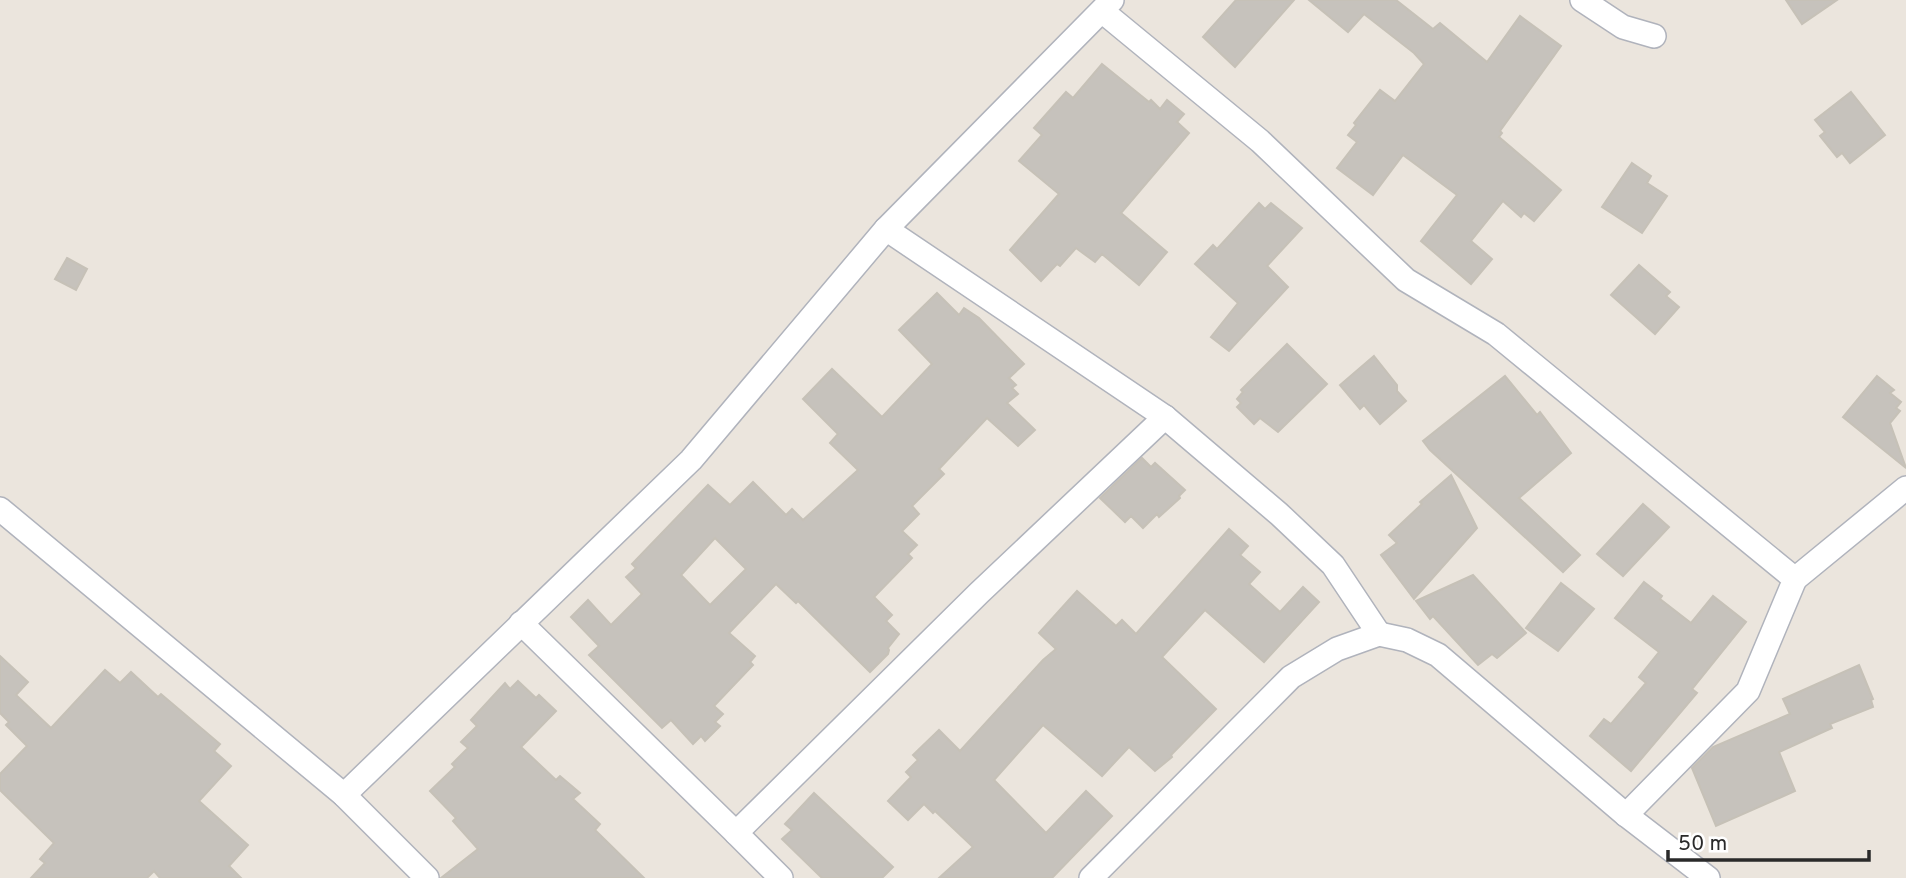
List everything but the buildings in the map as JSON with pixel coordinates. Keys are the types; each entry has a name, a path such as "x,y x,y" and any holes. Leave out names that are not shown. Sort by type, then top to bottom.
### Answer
{"street":[{"path":"1583,0 1623,27 1654,36"},
{"path":"344,795 691,460 886,229 1107,6 1260,141 1406,280 1496,334 1795,579"},
{"path":"886,229 1165,417 1279,514 1333,565 1380,634"},
{"path":"736,833 979,593 1165,417"},
{"path":"1626,815 1748,691 1795,579 1906,488"},
{"path":"0,509 344,795 427,878"},
{"path":"521,623 781,878"},
{"path":"1091,878 1291,677 1337,649 1380,634 1407,640 1438,655 1626,815 1708,878"}]}
